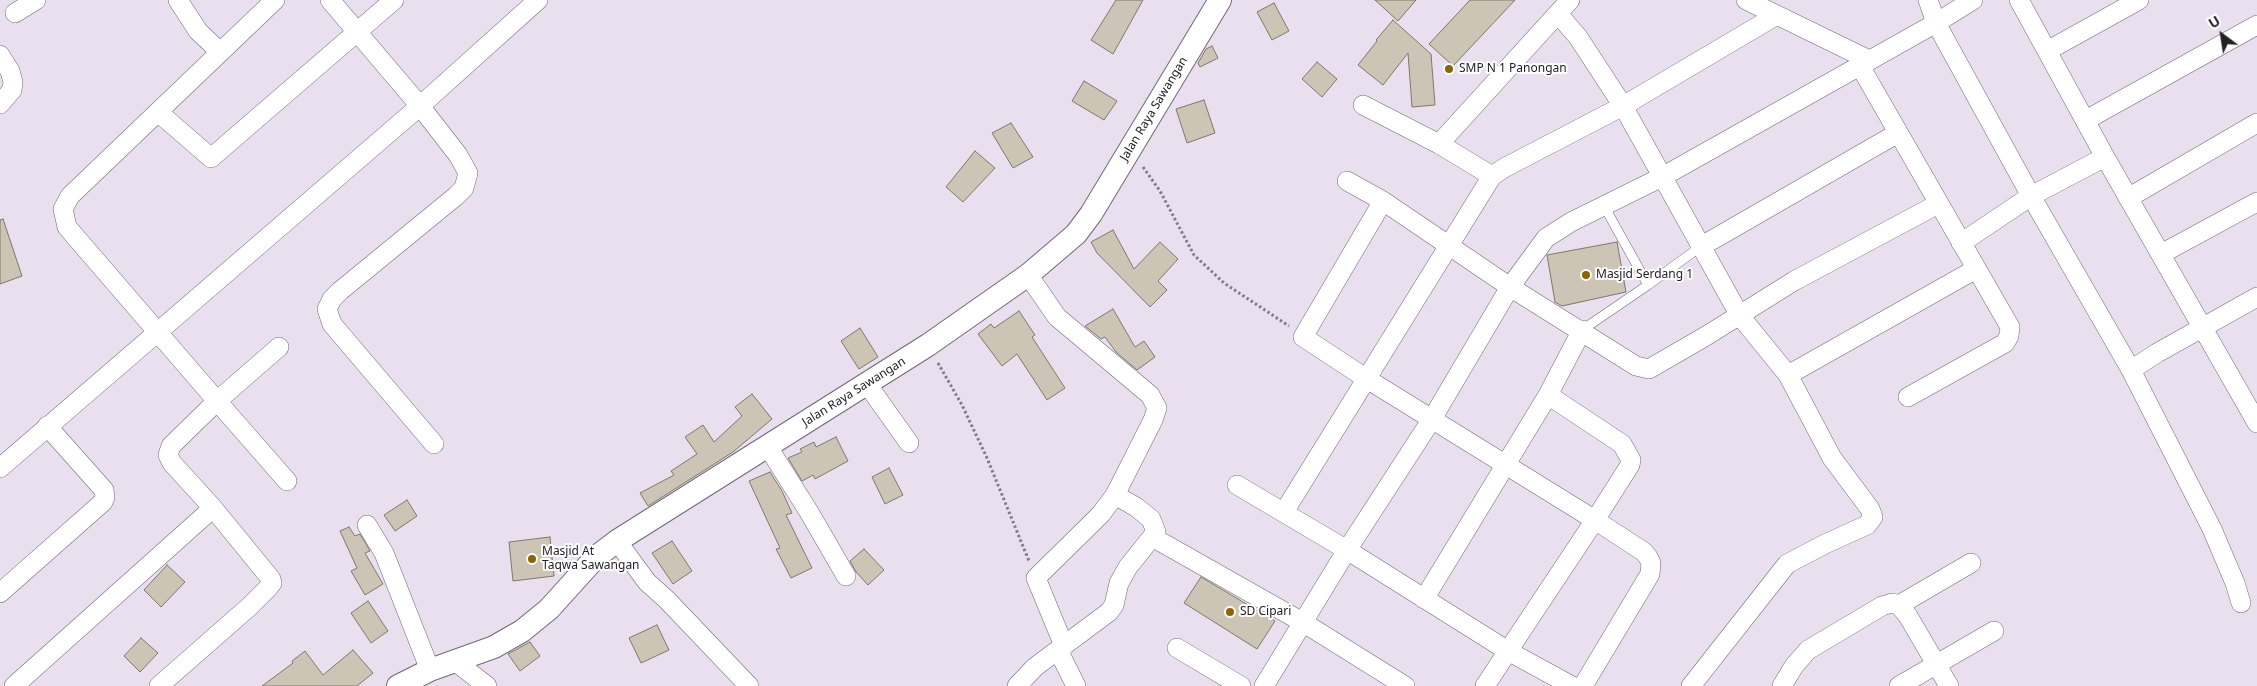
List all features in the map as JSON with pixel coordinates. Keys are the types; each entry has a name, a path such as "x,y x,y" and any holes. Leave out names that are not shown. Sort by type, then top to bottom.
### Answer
{"street":[{"path":"15,13 36,0"},
{"path":"178,0 198,30 220,52"},
{"path":"275,0 70,196 63,209 67,227 286,481"},
{"path":"330,0 420,106 458,155 468,173 467,181 456,196 340,291 332,299 327,309 332,324 434,444"},
{"path":"158,112 210,158 394,0"},
{"path":"0,468 420,106 538,0"},
{"name":"Jalan Raya Sawangan","path":"398,686 430,670 494,647 522,631 549,609 596,557 617,541 928,345 1028,275 1076,234 1092,214 1220,0"},
{"path":"1746,0 1778,15 1865,63 1898,133 2010,327 2009,336 2005,343 1908,397"},
{"path":"1928,0 1936,23 2031,196 2131,370 2212,529 2241,603"},
{"path":"1264,686 1347,550 1432,419 1510,287 1546,238 1571,222 1662,177 1936,23 1972,0"},
{"path":"2019,0 2128,198 2202,327 2252,402 2257,424"},
{"path":"2047,51 2139,0"},
{"path":"1439,144 1564,7 1578,37 1623,106 1740,316 1788,375 1832,458 1870,509 1873,519 1867,525 1787,564 1691,686"},
{"path":"1284,512 1367,379 1447,245 1492,176 1623,106 1778,15"},
{"path":"2086,120 2257,25"},
{"path":"0,55 10,71 13,82 12,90 8,97 0,104"},
{"path":"1363,105 1439,144 1492,176"},
{"path":"2128,198 2257,123"},
{"path":"1700,247 1898,133"},
{"path":"1961,243 2031,196 2106,158"},
{"path":"1347,181 1383,201 1510,287 1582,330 1636,366 1649,369 1740,316 1794,281 1938,204"},
{"path":"1383,201 1303,337 1644,552 1651,563 1650,574 1583,686"},
{"path":"2161,254 2257,202"},
{"path":"1788,375 1976,269"},
{"path":"1028,275 1057,317 1150,395 1157,408 1153,420 1115,495 1101,514 1036,578 1076,686"},
{"path":"2131,370 2157,353 2257,297"},
{"path":"1424,599 1548,395 1582,330"},
{"path":"160,686 250,606 272,583 263,568 213,508 172,463 168,455 171,446 217,401 279,347"},
{"path":"867,384 909,442"},
{"path":"1485,686 1630,465 1629,454 1622,444 1548,395"},
{"path":"0,593 103,502 105,497 104,490 47,426"},
{"path":"768,447 846,576"},
{"path":"1238,485 1508,650 1572,686"},
{"path":"1017,686 1035,667 1110,612 1114,605 1119,582 1128,567 1154,538 1156,532 1151,519 1136,507 1115,495"},
{"path":"0,677 12,686 213,508"},
{"path":"367,525 384,553 430,670"},
{"path":"1154,538 1304,623 1405,686"},
{"path":"617,541 647,582 668,600 749,686"},
{"path":"1899,606 1971,563"},
{"path":"1782,686 1794,666 1808,650 1882,606 1892,604 1899,606 1908,616 1949,686"},
{"path":"1899,686 1994,631"},
{"path":"1176,648 1240,686"},
{"path":"456,662 487,686"}],"lane":[{"path":"1604,206 1648,285"},
{"path":"1582,330 1700,247"}],"path":[{"path":"1130,148 1160,191 1194,255 1224,283 1303,337"},
{"path":"928,345 962,405 988,458 1036,578"}],"building":[{"path":"1116,0 1143,0 1113,54 1091,40"},
{"path":"1375,0 1416,0 1398,21"},
{"path":"1470,0 1515,0 1453,66 1429,44"},
{"path":"1274,3 1289,31 1272,40 1257,12"},
{"path":"1393,20 1431,54 1435,105 1412,107 1408,53 1383,85 1358,65"},
{"path":"1212,46 1218,58 1200,67 1198,63 1206,49"},
{"path":"1317,62 1337,79 1322,97 1302,79"},
{"path":"1084,81 1117,101 1104,120 1072,101"},
{"path":"1204,100 1215,133 1187,143 1176,109"},
{"path":"1011,123 1033,157 1013,168 992,133"},
{"path":"975,151 995,168 963,202 946,187"},
{"path":"3,219 22,276 0,284 0,220"},
{"path":"1113,230 1134,269 1160,242 1178,259 1158,281 1167,290 1150,307 1097,253 1091,242"},
{"name":"Masjid Serdang 1","path":"1617,242 1626,292 1562,306 1555,302 1547,255"},
{"path":"1113,309 1135,347 1144,341 1155,357 1137,370 1116,352 1105,337 1101,339 1085,326"},
{"path":"1019,311 1035,335 1032,337 1065,388 1047,400 1017,354 1002,366 978,334 991,324 994,328"},
{"path":"860,328 878,357 859,369 841,341"},
{"path":"752,394 772,419 733,452 648,506 640,493 674,475 671,471 697,454 685,437 703,425 714,442 742,416 735,407"},
{"path":"836,437 848,461 815,479 813,475 802,481 788,458 802,452 800,449 814,442 816,447"},
{"path":"889,468 903,495 885,504 872,477"},
{"path":"770,472 782,491 792,513 786,515 812,568 791,578 776,549 780,548 749,481"},
{"path":"407,500 417,516 395,531 384,515"},
{"path":"349,527 355,536 360,534 370,551 365,553 383,584 365,595 351,571 357,568 340,531"},
{"name":"Masjid At Taqwa Sawangan","path":"550,537 554,576 513,581 509,542"},
{"path":"672,541 692,571 673,584 652,553"},
{"path":"864,549 884,570 868,585 856,572 850,561"},
{"path":"167,565 185,582 161,607 144,590"},
{"name":"SD Cipari","path":"1201,577 1275,621 1257,649 1184,603"},
{"path":"368,601 388,631 371,643 351,613"},
{"path":"657,625 669,650 641,663 629,638"},
{"path":"141,638 158,653 140,672 124,656"},
{"path":"530,642 540,656 520,671 508,654"},
{"path":"353,650 373,673 357,686 262,686 293,663 292,661 305,651 323,675"}],"place":[{"name":"SMP N 1 Panongan","path":"1449,69"},
{"name":"Masjid Serdang 1","path":"1586,275"},
{"name":"Masjid At Taqwa Sawangan","path":"532,559"},
{"name":"SD Cipari","path":"1230,612"}]}
